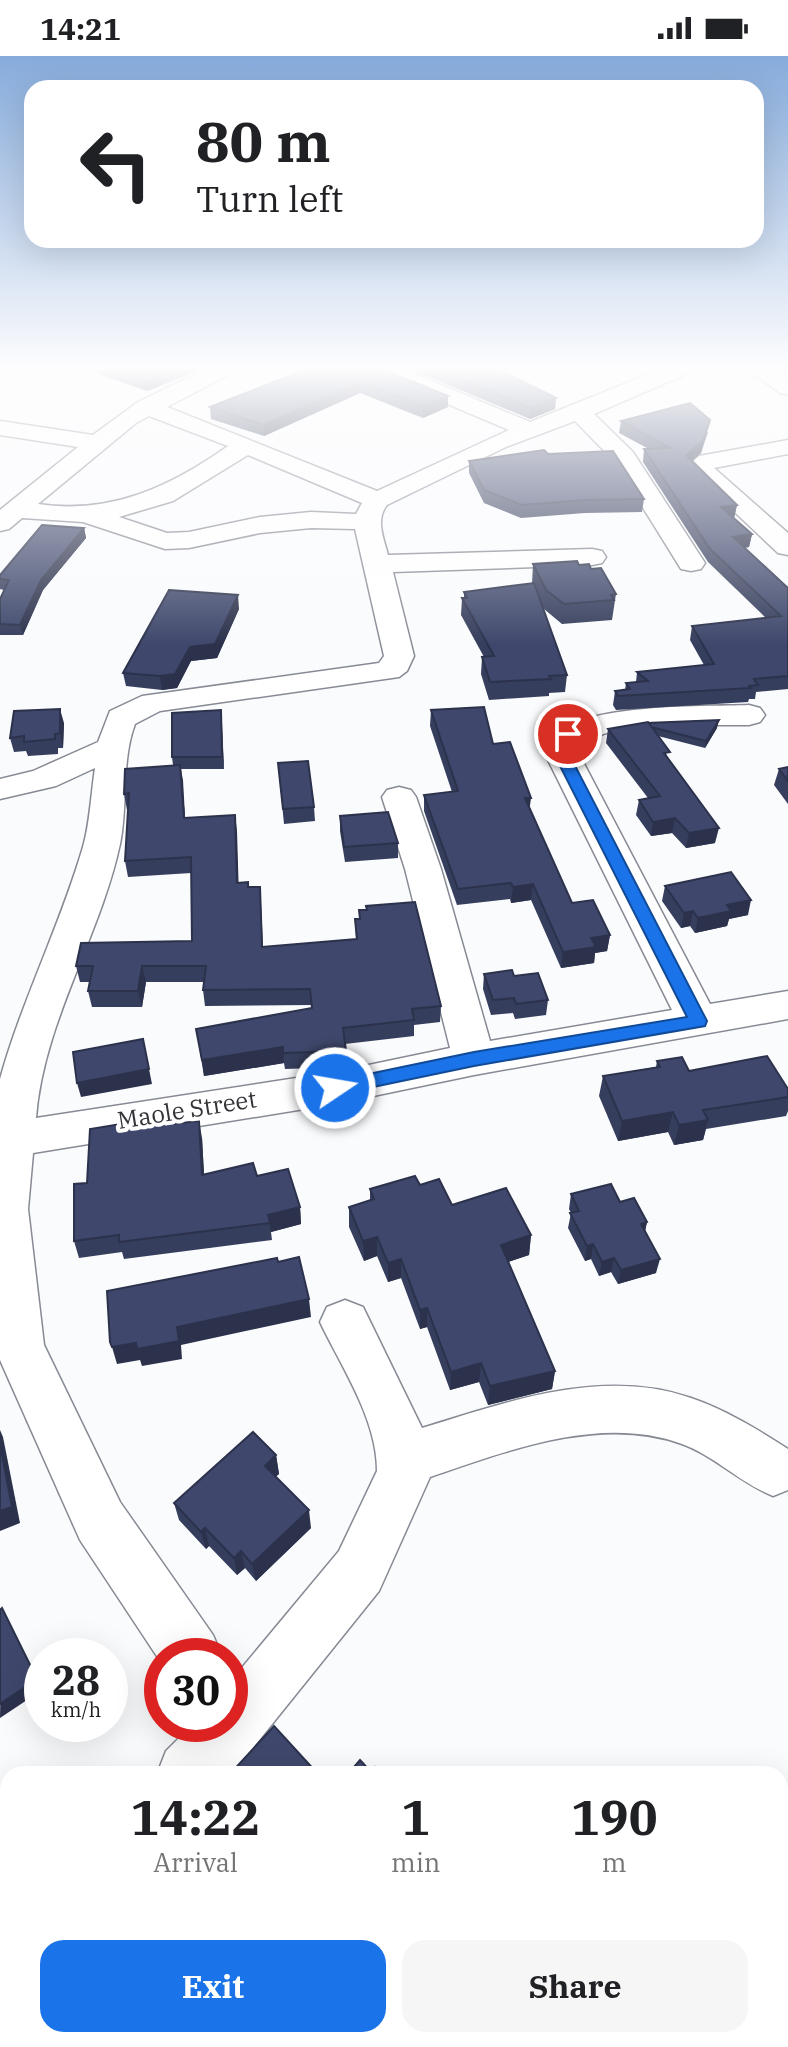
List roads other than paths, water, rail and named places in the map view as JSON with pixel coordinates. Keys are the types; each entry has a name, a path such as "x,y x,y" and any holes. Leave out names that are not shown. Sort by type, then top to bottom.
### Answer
{"street":[{"path":"8,516 76,460"},
{"path":"8,516 90,516 156,500 221,460"},
{"path":"272,460 373,511"},
{"path":"90,516 165,541 189,540 260,525 373,511 466,460"},
{"path":"626,460 691,563"},
{"path":"714,460 699,467 788,547"},
{"path":"180,1638 100,1521 10,1348 5,1209 9,1115 33,1035 72,936 102,844 114,747 121,718 153,703 388,671 396,665 399,656 378,564 373,511"},
{"path":"378,564 592,557"},
{"path":"698,1021 563,756 561,743 577,730 603,723 749,715"},
{"path":"0,789 44,779 114,747"},
{"path":"399,797 423,869 474,1059"},
{"name":"Maole Street","path":"9,1115 335,1088 474,1059 788,1005"},
{"path":"248,1702 359,1571 404,1473 406,1459 378,1390 345,1322"},
{"path":"406,1459 550,1418 604,1410 642,1410 688,1421 773,1470"},
{"path":"195,1766 215,1742"}]}
